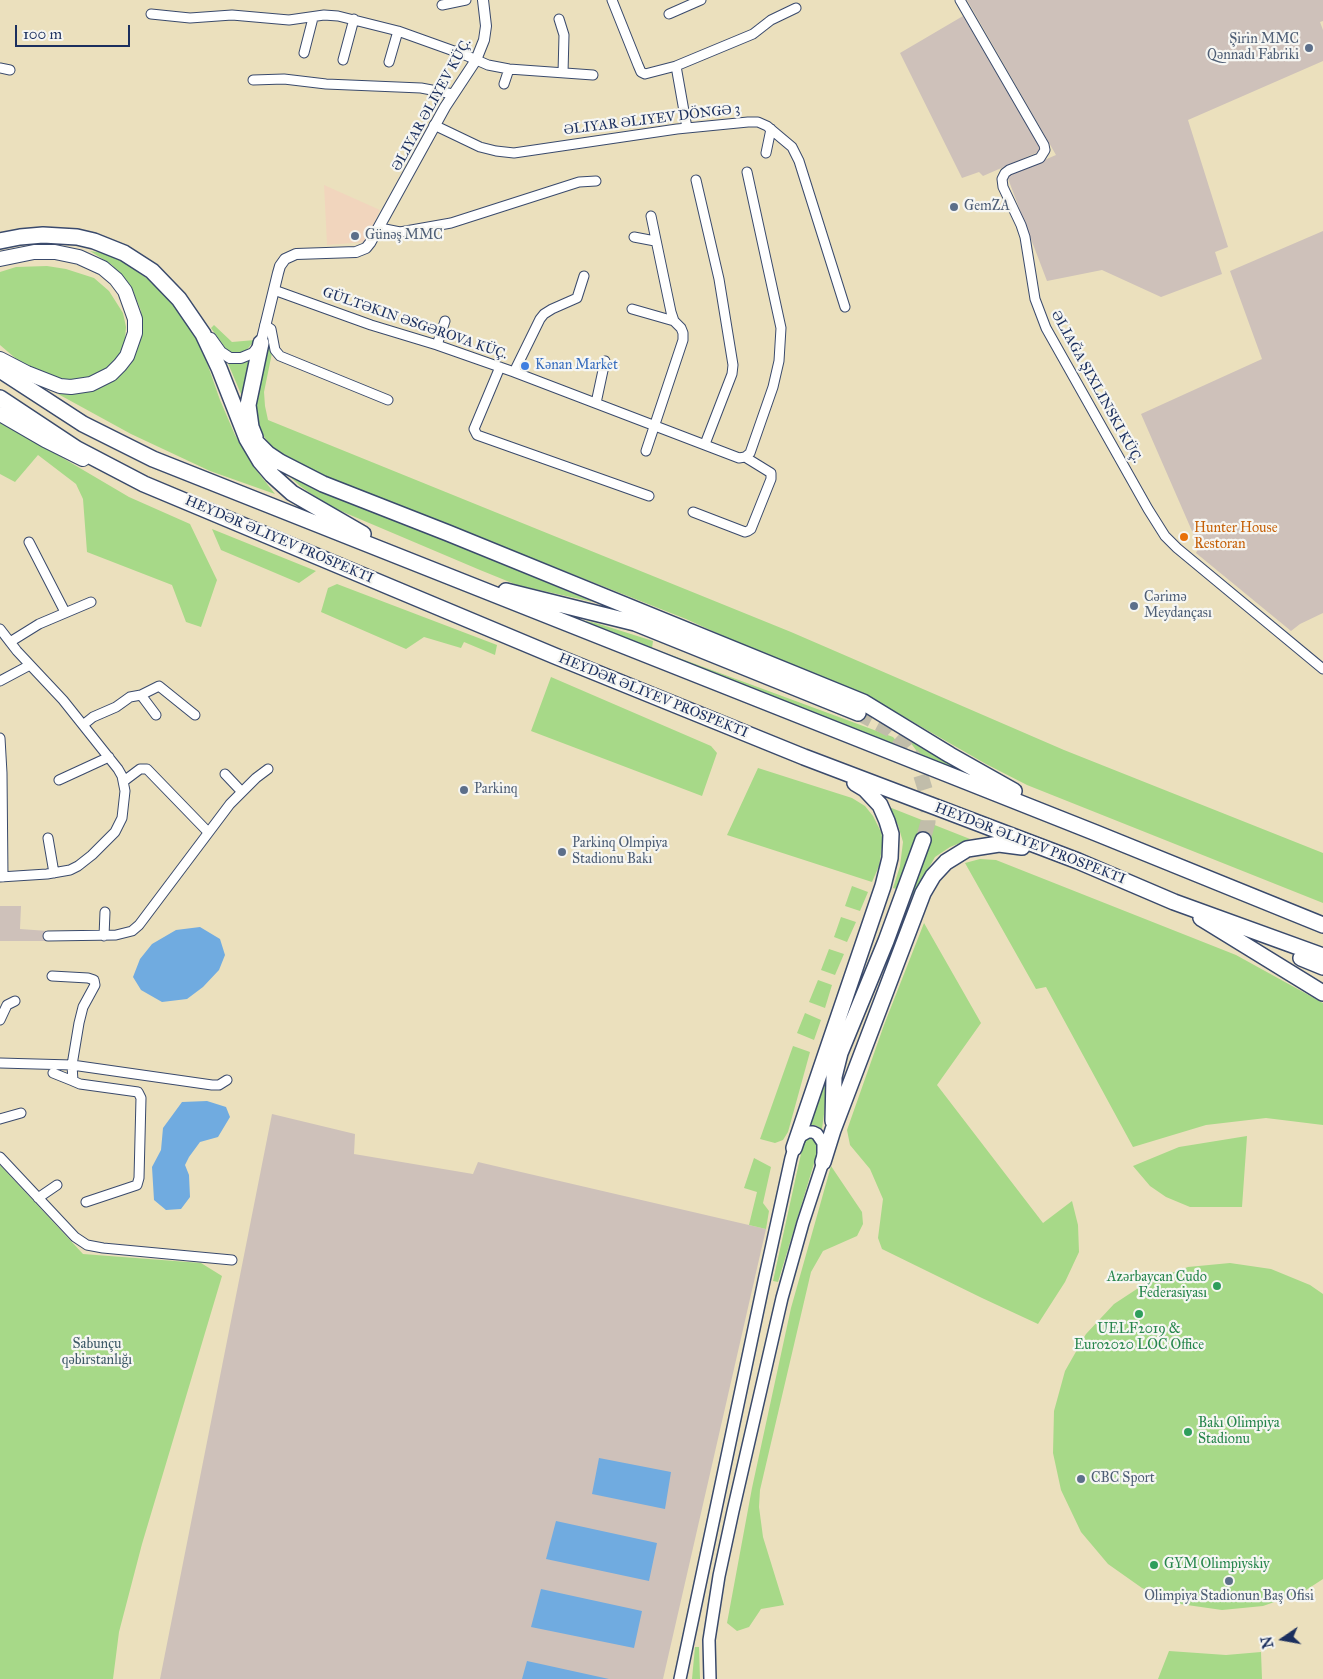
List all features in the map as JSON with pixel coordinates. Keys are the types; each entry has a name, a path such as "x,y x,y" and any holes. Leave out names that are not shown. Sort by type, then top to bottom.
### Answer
{"highway":[{"path":"0,241 42,235 77,237 94,241 124,253 152,271 179,298 203,334 219,368 249,444 260,461 287,489 313,506 425,567 495,588 635,623 858,713"},
{"path":"260,343 248,404 251,427 261,447"},
{"name":"HEYDƏR ƏLIYEV PROSPEKTI","path":"0,370 83,424 153,459 1096,832 1323,925"},
{"name":"HEYDƏR ƏLIYEV PROSPEKTI","path":"0,398 77,448 144,484 555,656 804,757 1078,861 1174,902 1323,956"},
{"path":"238,419 261,447 280,462 323,484 863,702 987,777 1096,832"},
{"path":"794,1148 829,1040 883,886 890,858 891,845 888,821 873,796 854,782 804,757"},
{"path":"833,1130 833,1088 836,1067 907,888 923,840"},
{"path":"823,1162 833,1130 923,893 932,876 946,862 967,849 999,844 1026,848 1078,861"},
{"path":"1174,902 1323,968"},
{"path":"1174,902 1323,993"}],"main road":[{"path":"0,259 34,252 55,252 79,257 103,268 116,279 125,291 135,319 135,333 127,356 107,377 91,384 70,387 60,386 27,373 0,359"},
{"path":"0,414 72,454 144,484"},
{"path":"680,1679 794,1148 801,1136 808,1132 817,1134 823,1143 823,1162 803,1223 782,1298 733,1511 719,1576 709,1640 710,1679"}],"street":[{"path":"442,5 466,0"},
{"name":"ƏLIYAR ƏLIYEV KÜÇ.","path":"260,343 280,266 288,257 296,254 362,251 380,228 434,125 476,60 484,40 486,26 483,0"},
{"path":"612,0 628,44 641,72 645,74 676,66 753,34 771,20 796,8"},
{"path":"669,14 701,0"},
{"path":"960,0 1044,145 1045,150 1040,158 1009,170 1002,179 1003,188 1025,237 1037,307 1046,328 1165,536 1323,669"},
{"path":"151,14 190,18 232,15 280,20 331,15 398,31 488,65 509,69 593,75"},
{"path":"304,53 313,18"},
{"path":"559,19 564,35 564,73"},
{"path":"343,60 354,20"},
{"path":"389,62 398,31"},
{"path":"676,66 687,128"},
{"path":"0,68 10,70"},
{"path":"504,84 509,69"},
{"path":"253,80 284,79 336,85 431,89 453,94"},
{"name":"ƏLIYAR ƏLIYEV DÖNGƏ 3","path":"434,125 480,147 514,153 687,128 758,122 771,129 792,147 799,161 845,307"},
{"path":"766,153 771,129"},
{"path":"745,458 750,453 773,387 779,360 781,328 747,172"},
{"path":"696,180 718,279 733,365 732,374 705,444"},
{"path":"380,228 400,232 451,223 579,182 596,181"},
{"path":"650,216 674,321"},
{"path":"634,236 655,240"},
{"path":"152,271 168,282 183,297 224,356 236,359 246,356 253,353 260,343"},
{"path":"514,372 540,319 552,309 576,298 584,276"},
{"name":"GÜLTƏKIN ƏSGƏROVA KÜÇ.","path":"274,290 371,325 436,344 739,458 745,458 769,471 772,476 751,529 745,532 692,512"},
{"path":"632,309 674,321 683,332 683,340 646,451"},
{"path":"436,344 445,321"},
{"path":"265,325 271,329 275,350 280,356 388,400"},
{"path":"596,403 606,361"},
{"path":"500,367 474,429 477,435 649,496"},
{"path":"29,542 65,612"},
{"path":"10,642 40,624 91,602"},
{"path":"0,629 83,725 109,757 124,781 124,807 122,818 115,832 92,856 78,866 70,870 54,873 2,877 0,738"},
{"path":"0,681 30,664"},
{"path":"83,725 93,717 116,708 130,697 160,686 195,715"},
{"path":"140,694 156,715"},
{"path":"60,780 109,757"},
{"path":"124,781 140,769 146,769 208,832"},
{"path":"48,936 104,936 124,934 132,930 145,920 208,832 242,792 268,769"},
{"path":"225,774 242,792"},
{"path":"48,838 54,873"},
{"path":"104,912 104,936"},
{"path":"52,976 88,978 94,980 95,985 83,1007 79,1023 72,1065 72,1081"},
{"path":"0,1020 7,1005 15,1001"},
{"path":"0,1063 72,1065 212,1085 227,1080"},
{"path":"53,1073 80,1084 138,1092 141,1098 139,1178 136,1184 86,1202"},
{"path":"0,1119 20,1113"},
{"path":"0,1157 75,1237 92,1247 232,1260"},
{"path":"38,1198 57,1185"}],"shaded area":[{"path":"967,0 1323,0 1323,21 1320,22 1323,30 1323,61 1188,120 1228,247 1215,252 1222,274 1161,297 1102,270 1047,281 1007,176 1056,155"},
{"path":"963,16 1040,148 1038,152 983,176 979,172 962,178 900,53"},
{"path":"324,185 380,210 365,242 327,245"},
{"path":"1323,231 1323,613 1300,624 1291,631 1196,553 1199,547 1141,414 1262,359 1230,271"},
{"path":"0,906 21,906 20,929 48,931 48,941 0,941"},
{"path":"272,1114 355,1134 354,1154 473,1174 478,1162 766,1229 663,1679 160,1679"}],"green space":[{"path":"90,251 111,254 128,265 149,280 176,308 199,340 220,400 235,435 253,466 275,494 210,471 131,434 58,394 103,386 126,370 133,361 142,331 141,311 132,288 112,265"},
{"path":"47,266 66,269 94,278 109,291 123,313 126,327 121,355 111,368 93,378 73,381 54,378 21,363 0,345 0,272 16,267"},
{"path":"214,325 232,342 255,340 244,353 236,355 228,352 211,328"},
{"path":"265,342 272,353 264,392 268,420 791,632 1064,750 1323,853 1323,903 1027,785 986,764 866,695 754,650 686,619 287,460 271,446 260,431 256,416 255,394"},
{"path":"252,359 244,401 227,361 240,364"},
{"path":"0,421 129,497 190,524 217,580 201,627 186,622 172,585 87,552 83,499 76,484 38,455 15,482 0,474"},
{"path":"284,471 593,602 517,585 329,506 300,486"},
{"path":"212,529 316,571 299,583 221,550"},
{"path":"337,584 497,645 495,655 464,642 461,648 424,637 406,649 321,612 328,588"},
{"path":"549,614 596,623 653,641 652,648 893,737 905,751"},
{"path":"551,677 711,746 717,753 702,796 531,731"},
{"path":"905,735 972,777 921,757"},
{"path":"758,768 852,798 865,806 873,816 883,841 879,866 872,882 727,835"},
{"path":"889,807 970,839 950,847 935,857 915,896 910,894 921,867 930,836 917,836 900,890 893,888 900,866 903,842 898,825"},
{"path":"980,859 996,860 1236,955 1323,1003 1323,1125 1266,1118 1206,1125 1133,1147 1046,987 1036,989 965,863"},
{"path":"852,886 868,892 860,911 845,906"},
{"path":"841,917 856,922 847,942 834,937"},
{"path":"924,923 981,1023 937,1085 1043,1223 1072,1201 1078,1225 1079,1252 1065,1282 1038,1324 882,1249 878,1238 883,1199 870,1169 850,1145 847,1130 884,1025"},
{"path":"829,949 844,954 835,975 821,970"},
{"path":"818,980 832,985 825,1008 809,1002"},
{"path":"805,1013 821,1020 814,1040 797,1033"},
{"path":"793,1046 810,1052 788,1132 783,1140 775,1143 760,1139"},
{"path":"831,1062 822,1129 815,1125 806,1125"},
{"path":"1247,1136 1242,1207 1190,1207 1166,1197 1150,1186 1133,1166 1179,1147"},
{"path":"807,1137 815,1138 819,1147 778,1282 773,1281 804,1140"},
{"path":"754,1158 771,1167 763,1203 769,1211 766,1229 749,1225 757,1192 744,1188"},
{"name":"Sabunçu qəbirstanlığı","path":"0,1165 83,1254 201,1263 222,1276 142,1544 119,1632 113,1679 0,1679"},
{"path":"831,1166 862,1212 863,1224 857,1236 823,1251 811,1272 760,1490 759,1507 763,1537 784,1605 761,1609 749,1627 737,1631 727,1623 752,1488 791,1308"},
{"name":"Bakı Olimpiya Stadionu","path":"1230,1263 1271,1269 1310,1285 1323,1294 1323,1579 1303,1592 1263,1606 1222,1610 1180,1604 1142,1588 1108,1564 1081,1532 1061,1490 1053,1453 1054,1411 1065,1371 1086,1334 1114,1304 1149,1281 1188,1267"},
{"path":"695,1647 699,1647 700,1679 692,1679"},
{"path":"1169,1651 1226,1655 1261,1652 1262,1679 1158,1679"}],"water":[{"path":"200,927 220,939 225,955 219,970 203,987 187,999 162,1002 141,990 133,977 140,959 152,944 176,930"},
{"path":"207,1101 226,1107 230,1117 218,1137 200,1142 185,1165 189,1175 190,1197 181,1209 166,1210 154,1200 152,1167 161,1150 163,1128 182,1102"},
{"path":"599,1458 671,1472 665,1509 592,1494"},
{"path":"556,1521 657,1543 649,1581 546,1559"},
{"path":"541,1589 642,1611 634,1648 531,1627"},
{"path":"527,1661 609,1679 522,1679"}],"tunnel":[{"path":"858,713 889,729 898,737 916,760 926,792 928,806 928,822 923,840"}],"place":[{"name":"Şirin MMC Qənnadı Fabriki","path":"1309,48"},
{"name":"GemZA","path":"954,207"},
{"name":"Günəş MMC","path":"355,236"},
{"name":"Kənan Market","path":"525,366"},
{"name":"Hunter House Restoran","path":"1184,537"},
{"name":"Cərimə Meydançası","path":"1134,606"},
{"name":"Parkinq","path":"464,790"},
{"name":"Parkinq Olmpiya Stadionu Bakı","path":"562,852"},
{"name":"Azərbaycan Cudo Federasiyası","path":"1217,1286"},
{"name":"UELF2019 & Euro2020 LOC Office","path":"1139,1314"},
{"name":"Bakı Olimpiya Stadionu","path":"1188,1432"},
{"name":"CBC Sport","path":"1081,1479"},
{"name":"GYM Olimpiyskiy","path":"1154,1565"},
{"name":"Olimpiya Stadionun Baş Ofisi","path":"1229,1581"}]}
